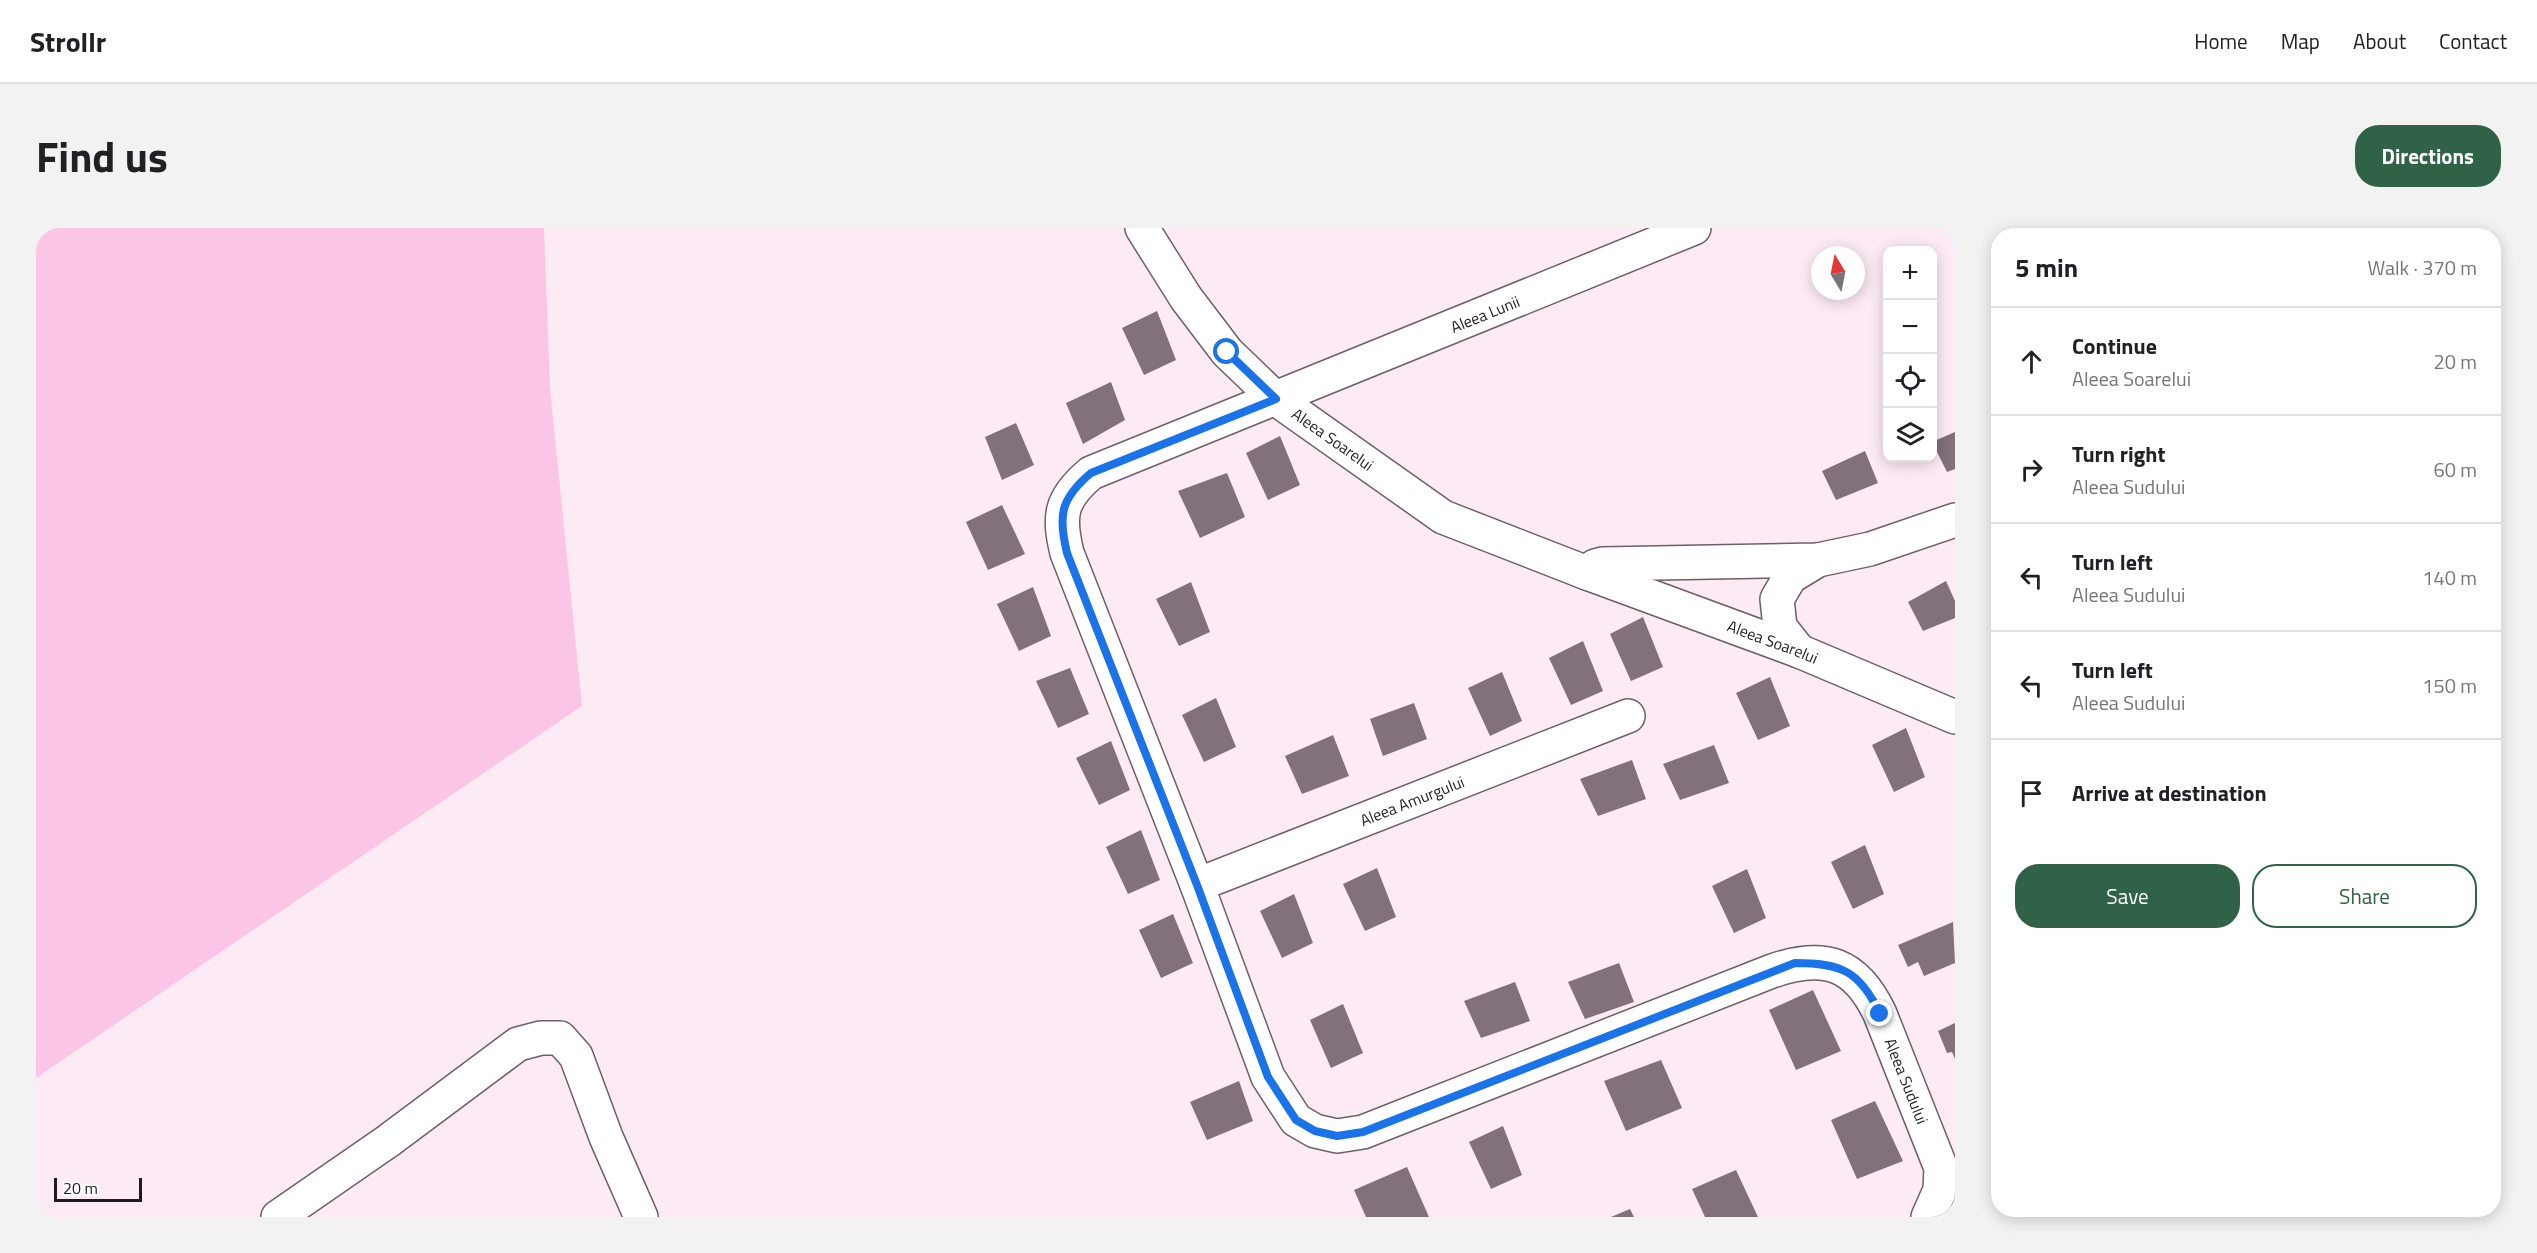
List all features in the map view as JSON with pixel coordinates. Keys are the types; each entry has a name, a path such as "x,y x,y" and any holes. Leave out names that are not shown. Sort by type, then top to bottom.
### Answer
{"street":[{"name":"Aleea Soarelui","path":"1142,228 1185,298 1227,352 1276,399 1443,517 1799,651 1955,717"},
{"name":"Aleea Lunii","path":"1276,399 1694,228"},
{"name":"Aleea Sudului","path":"1276,399 1091,473 1074,487 1064,504 1061,527 1067,553 1197,885 1268,1077 1296,1120 1315,1131 1337,1136 1363,1132 1795,963 1839,966 1856,977 1870,992 1941,1168 1940,1190 1928,1217"},
{"path":"1587,573 1594,566 1602,564 1818,560 1870,549 1955,520"},
{"path":"1799,651 1780,627 1777,599 1790,577 1818,560"},
{"name":"Aleea Amurgului","path":"1197,885 1628,716"},
{"path":"278,1217 388,1141 518,1044 541,1038 560,1038 576,1056 606,1137 641,1217"}],"shaded area":[{"path":"36,228 544,228 550,389 582,706 36,1078"}],"building":[{"path":"1157,311 1176,360 1144,375 1122,328"},
{"path":"1111,382 1125,420 1083,444 1066,403"},
{"path":"1016,423 1034,465 1002,480 985,437"},
{"path":"1955,432 1955,469 1947,472 1937,452 1937,440"},
{"path":"1280,436 1300,485 1268,500 1246,453"},
{"path":"1865,451 1878,483 1836,500 1822,471"},
{"path":"1227,473 1245,517 1200,538 1178,491"},
{"path":"1002,505 1025,554 988,570 966,522"},
{"path":"1946,581 1955,601 1955,618 1923,631 1908,602"},
{"path":"1191,582 1210,632 1179,646 1156,599"},
{"path":"1033,587 1051,636 1019,651 997,604"},
{"path":"1643,617 1663,667 1631,681 1610,634"},
{"path":"1583,641 1603,691 1571,705 1549,658"},
{"path":"1070,668 1089,714 1058,728 1036,681"},
{"path":"1502,672 1522,721 1490,736 1468,688"},
{"path":"1770,677 1790,726 1758,740 1736,693"},
{"path":"1216,698 1236,747 1204,762 1182,715"},
{"path":"1414,703 1427,739 1383,756 1370,719"},
{"path":"1906,728 1925,777 1894,792 1872,745"},
{"path":"1333,735 1349,776 1302,794 1285,756"},
{"path":"1111,741 1130,790 1099,805 1076,758"},
{"path":"1714,745 1729,783 1680,800 1663,764"},
{"path":"1632,760 1646,799 1598,816 1580,779"},
{"path":"1141,830 1160,880 1128,894 1106,847"},
{"path":"1865,845 1884,894 1853,909 1831,862"},
{"path":"1377,868 1396,917 1365,931 1343,884"},
{"path":"1747,869 1766,918 1734,933 1712,886"},
{"path":"1294,894 1313,943 1282,958 1260,911"},
{"path":"1173,914 1193,963 1161,978 1139,930"},
{"path":"1953,922 1955,963 1924,976 1918,962 1908,967 1898,945"},
{"path":"1619,963 1634,1002 1585,1019 1568,982"},
{"path":"1515,982 1530,1021 1481,1038 1464,1001"},
{"path":"1813,990 1841,1051 1796,1070 1769,1010"},
{"path":"1343,1004 1363,1053 1331,1068 1310,1020"},
{"path":"1955,1023 1955,1059 1952,1052 1947,1053 1938,1031"},
{"path":"1661,1060 1682,1108 1626,1131 1604,1081"},
{"path":"1239,1081 1253,1121 1207,1140 1190,1102"},
{"path":"1875,1101 1903,1161 1857,1179 1831,1120"},
{"path":"1503,1126 1522,1175 1491,1189 1469,1142"},
{"path":"1407,1167 1429,1217 1366,1217 1354,1190"},
{"path":"1736,1170 1758,1217 1705,1217 1692,1189"},
{"path":"1630,1209 1634,1217 1611,1217"}],"route":[{"path":"1227,352 1276,399 1091,473 1074,487 1064,504 1061,527 1067,553 1197,885 1268,1077 1296,1120 1315,1131 1337,1136 1363,1132 1795,963 1839,966 1856,977 1870,992 1880,1014"}]}
